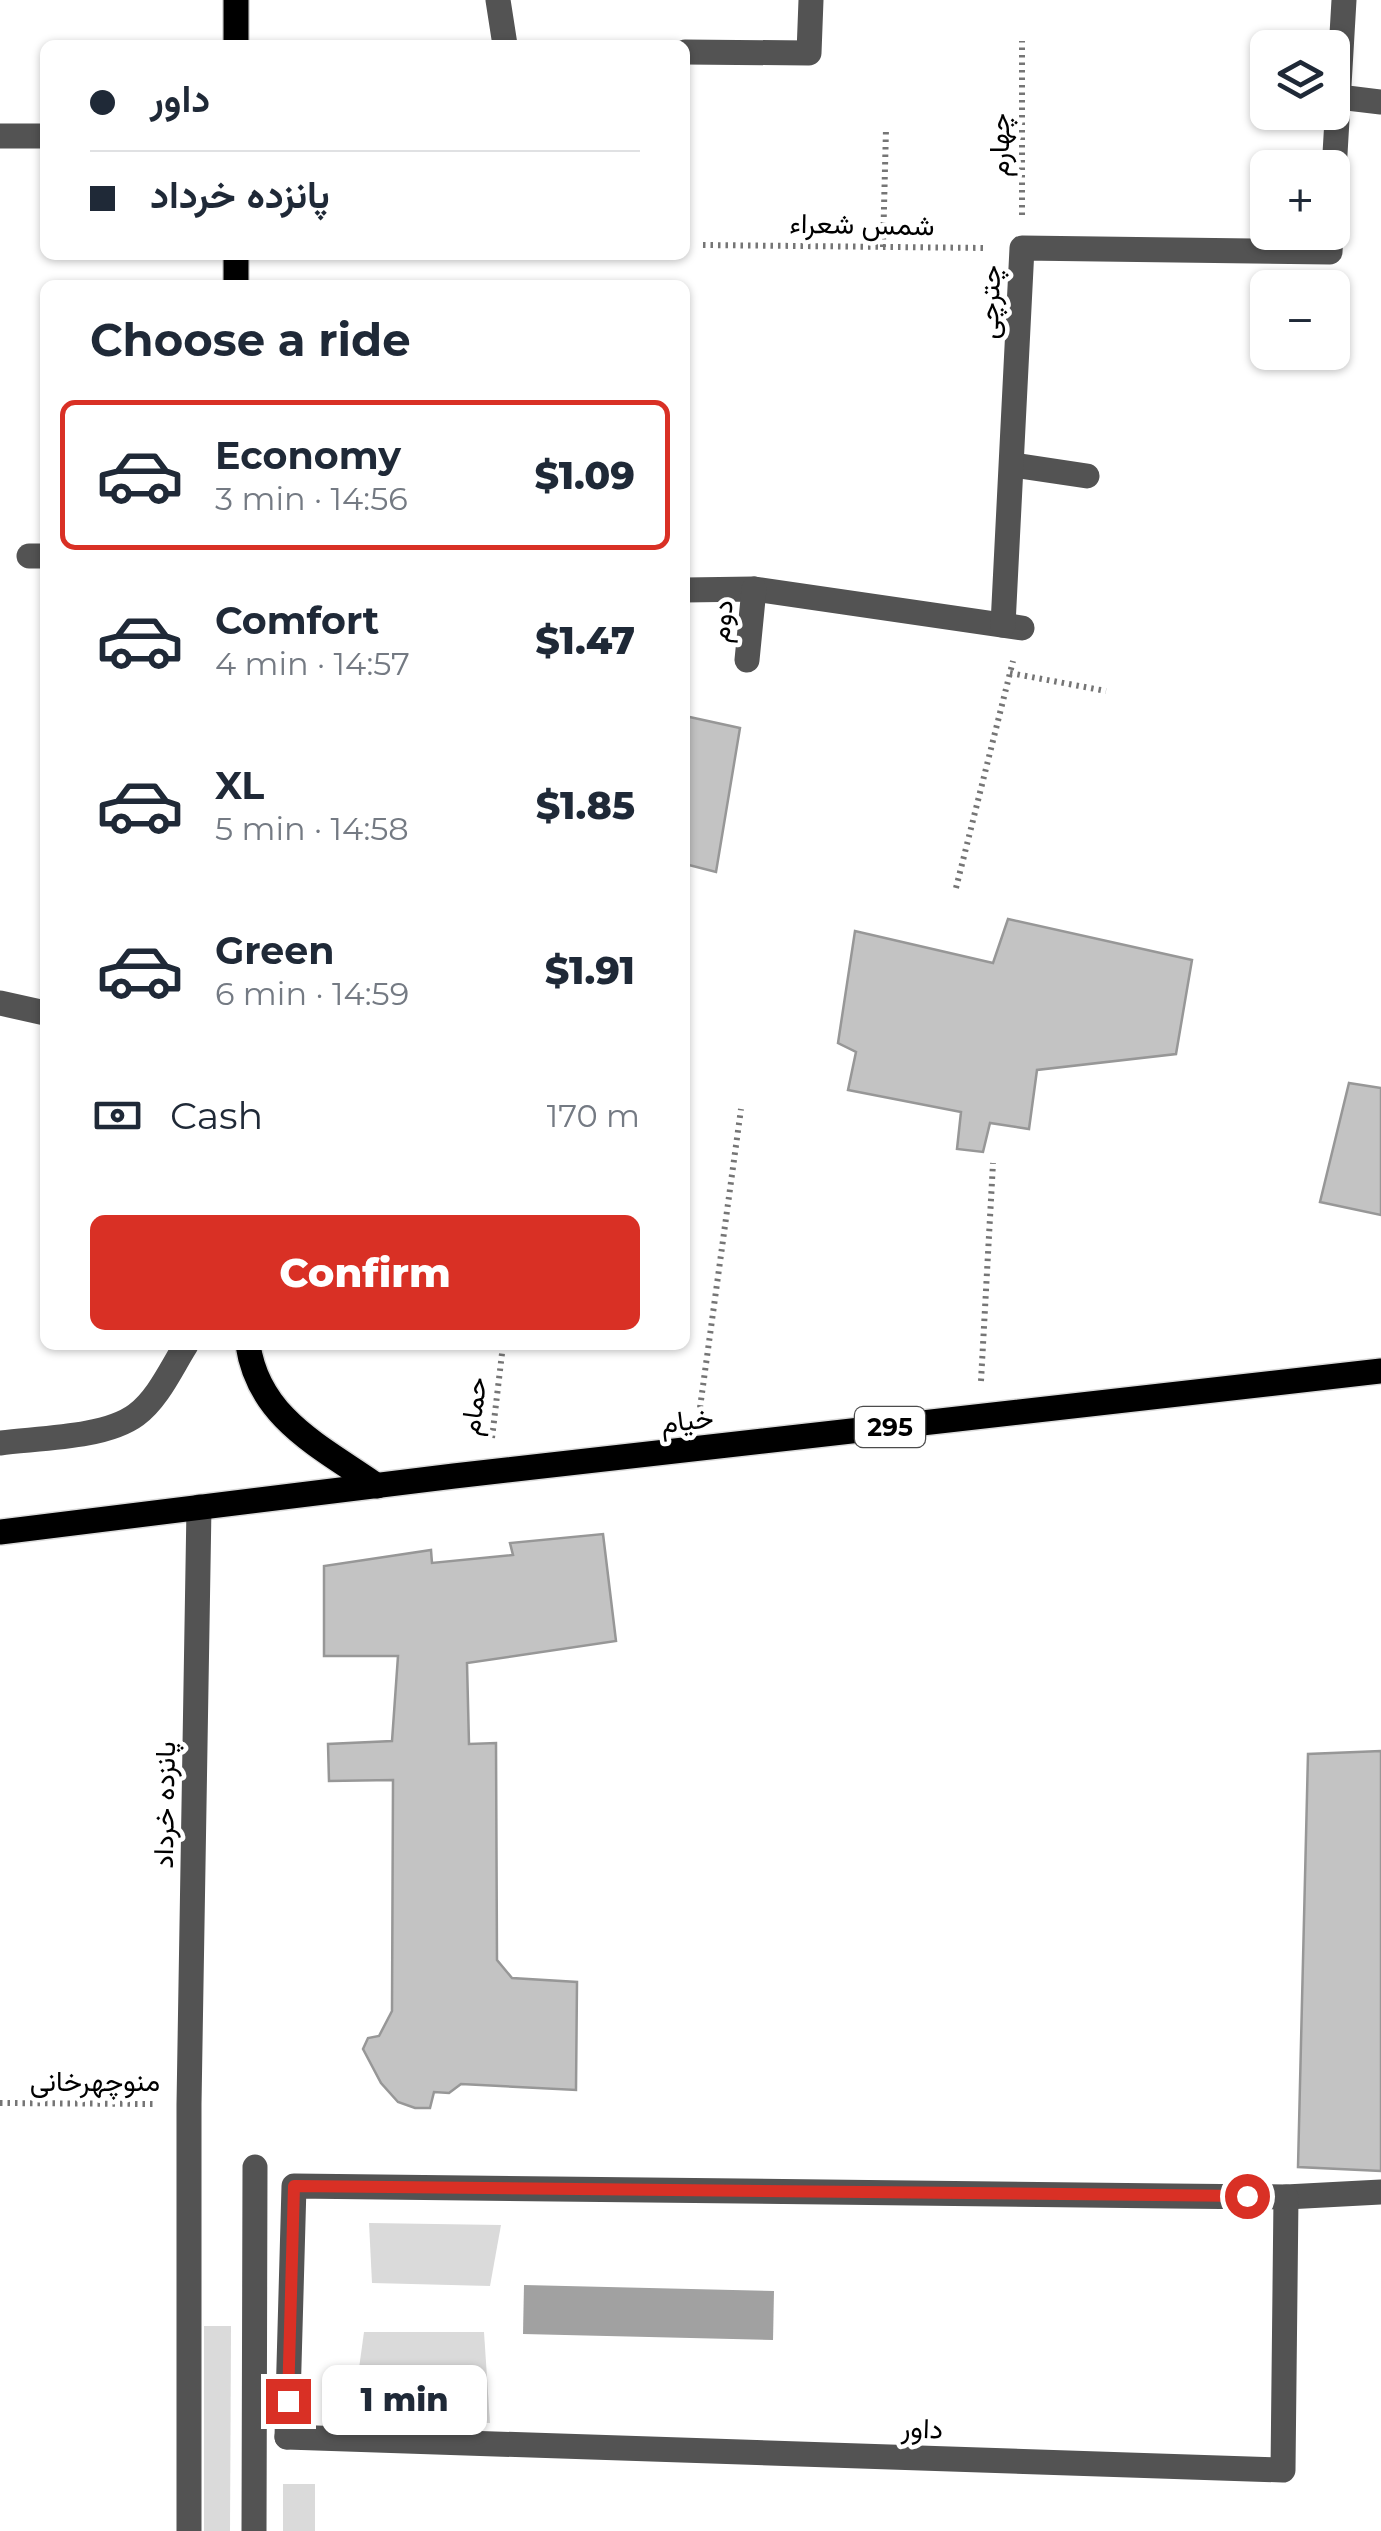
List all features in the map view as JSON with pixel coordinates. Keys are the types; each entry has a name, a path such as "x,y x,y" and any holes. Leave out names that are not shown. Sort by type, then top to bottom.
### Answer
{"main road":[{"path":"236,0 236,40"},
{"path":"249,1350 265,1398 288,1423 377,1486"},
{"name":"خیام","path":"0,1532 1381,1371"}],"street":[{"path":"498,0 504,40"},
{"path":"690,52 809,53 810,0"},
{"path":"1342,30 1344,0"},
{"path":"1350,98 1381,102"},
{"path":"0,136 40,136"},
{"name":"چترچی","path":"1013,627 1012,465 1022,248 1330,250"},
{"path":"1012,465 1087,476"},
{"path":"690,590 754,588 1013,627"},
{"name":"دوم","path":"747,660 754,588"},
{"path":"0,1002 40,1012"},
{"path":"0,1443 115,1426 138,1414 183,1350"},
{"name":"پانزده خرداد","path":"189,2531 189,2104 199,1507"},
{"path":"254,2531 255,2167"},
{"path":"254,2460 287,2437 294,2186 1286,2197 1381,2192"},
{"name":"داور","path":"287,2437 1283,2470 1286,2197"}],"path":[{"name":"چهارم","path":"1022,41 1022,248"},
{"path":"883,247 886,129"},
{"name":"شمس شعراء","path":"703,245 1022,248"},
{"path":"956,888 1010,672 1013,627"},
{"path":"1010,672 1106,691"},
{"path":"694,1449 741,1109"},
{"path":"979,1417 994,1163"},
{"name":"حمام","path":"488,1473 502,1350"},
{"name":"منوچهرخانی","path":"0,2103 189,2104"}],"shaded area":[{"path":"369,2223 501,2225 490,2286 372,2283"},
{"path":"524,2285 774,2291 773,2340 523,2334"},
{"path":"204,2326 231,2326 230,2531 204,2531"},
{"path":"364,2332 484,2332 490,2423 352,2419"},
{"path":"283,2484 315,2484 315,2531 283,2531"}],"building":[{"path":"690,717 740,728 716,872 690,865"},
{"path":"1008,919 1192,960 1176,1054 1037,1070 1029,1129 990,1123 983,1152 957,1149 961,1112 848,1090 856,1052 838,1043 855,931 993,963"},
{"path":"1349,1083 1381,1088 1381,1215 1320,1202"},
{"path":"603,1534 616,1641 467,1663 469,1744 496,1743 497,1960 512,1978 577,1982 576,2090 461,2084 449,2093 434,2092 430,2108 415,2108 398,2102 381,2083 363,2049 368,2038 379,2036 392,2011 393,1780 329,1781 328,1744 392,1741 398,1656 324,1656 324,1566 431,1550 432,1563 513,1555 510,1543"},
{"path":"1381,1751 1381,2171 1298,2167 1308,1754"}],"route":[{"path":"288,2401 294,2186 1247,2196"}]}
